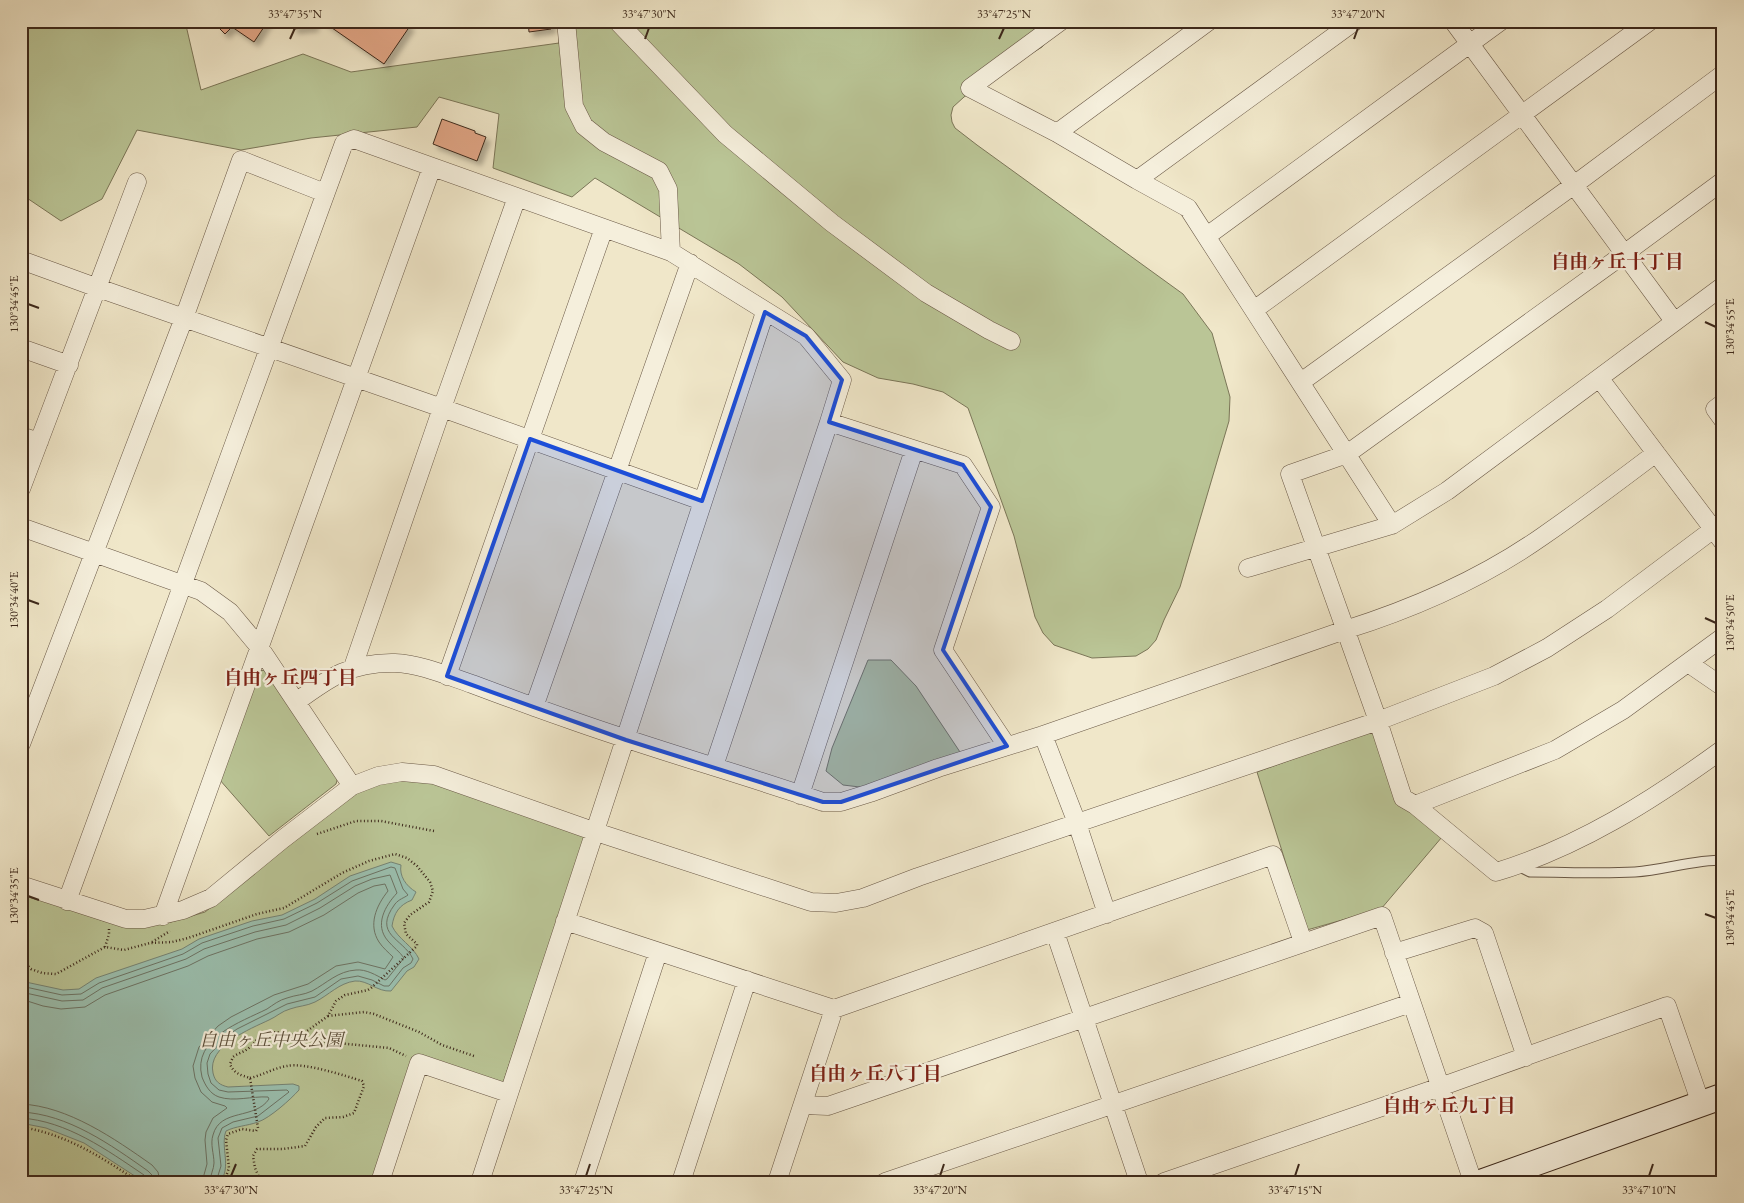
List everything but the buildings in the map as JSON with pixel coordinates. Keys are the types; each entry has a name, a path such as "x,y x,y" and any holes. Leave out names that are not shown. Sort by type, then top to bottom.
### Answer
{"street":[{"path":"566,21 574,106 584,126 604,142 660,171 668,189 671,252"},
{"path":"617,21 725,134 832,223 926,293 988,330 1011,341"},
{"path":"1061,21 970,88 1057,133 1188,208 1392,525"},
{"path":"1057,133 1209,21"},
{"path":"1137,180 1355,21"},
{"path":"1453,21 1674,321"},
{"path":"1207,236 1501,21"},
{"path":"1254,310 1650,21"},
{"path":"1301,382 1574,185 1723,74"},
{"path":"67,901 325,193 344,143 354,139 671,252 806,336 842,380 714,766"},
{"path":"21,744 184,318 241,160 325,193"},
{"path":"163,916 432,167"},
{"path":"1723,181 1347,454 1290,474 1378,721 1403,798 1415,804 1496,872 1518,866 1625,815 1723,749"},
{"path":"21,489 137,182"},
{"path":"353,668 517,197"},
{"path":"447,676 604,228"},
{"path":"21,260 702,501"},
{"path":"534,707 690,263"},
{"path":"1248,568 1392,525 1448,491 1723,286"},
{"path":"480,1182 626,740 702,501 766,312"},
{"path":"21,348 69,365"},
{"path":"21,885 126,919 163,916 197,905 211,898 352,786 378,776 402,772 434,775 596,832 811,902 836,903 862,898 918,877 1378,721 1494,676 1547,648 1720,531 1656,453 1600,379"},
{"path":"1723,403 1714,409 1723,420"},
{"path":"829,422 963,465 991,507 943,650 1006,746"},
{"path":"21,436 39,442"},
{"path":"800,795 914,450"},
{"path":"296,702 328,679 353,668 373,664 397,663 417,666 626,740 714,766 822,802 841,802 1043,735 1380,619 1429,600 1482,574 1542,537 1656,453"},
{"path":"21,526 201,591 230,612 260,648 352,786"},
{"path":"1415,804 1555,750 1623,710 1723,637"},
{"path":"1688,663 1723,687"},
{"path":"1043,735 1077,823 1107,914"},
{"path":"565,921 834,1009 1273,856 1303,942"},
{"path":"803,1105 828,1106 1382,916 1473,1182"},
{"path":"1394,953 1475,928 1484,932 1526,1057"},
{"path":"1055,932 1139,1182"},
{"path":"583,1182 658,952"},
{"path":"681,1182 747,980"},
{"path":"885,1182 1411,1003"},
{"path":"1164,1182 1440,1088 1667,1006 1712,1100 1482,1182"},
{"path":"777,1182 834,1009"},
{"path":"380,1182 419,1063 508,1093"}],"lane":[{"path":"1518,866 1530,872 1634,872 1708,860 1723,860"}],"path":[{"path":"310,837 356,821 380,822 434,832"},
{"path":"21,959 31,969 42,973 56,974 105,947 124,950 150,943 172,942 188,938 257,914 284,908 342,873 369,861 396,854 407,858 430,882 433,891 429,902 410,915 404,923 406,934 417,946 371,988 345,995 336,1001 328,1016 300,1036"},
{"path":"328,1016 364,1012 374,1014 419,1032 442,1045 474,1056"},
{"path":"261,1182 255,1168 253,1156 257,1149 283,1149 305,1146 316,1127 325,1118 343,1117 354,1113 364,1086 362,1081 331,1072 288,1065 250,1078 236,1073 230,1064 233,1057 246,1051 254,1045 257,1039 267,1033 276,1032 327,1042 388,1048 419,1063"},
{"path":"224,1182 230,1168 226,1140 228,1134 242,1128 256,1131 257,1123 250,1078"},
{"path":"21,1127 40,1130 69,1140 91,1151 139,1182"}],"highlighted area":[{"path":"765,312 806,336 842,380 829,422 963,465 991,507 943,650 1007,746 841,802 823,802 626,740 447,676 530,439 702,501"}],"green space":[{"path":"21,21 185,21 201,90 303,54 351,72 559,43 558,21 1062,21 1042,47 988,80 953,107 952,122 955,128 977,145 1183,294 1212,333 1230,397 1229,421 1180,587 1156,640 1148,649 1136,656 1092,658 1054,645 1043,633 1035,617 1014,536 968,408 943,392 913,384 878,378 843,362 782,297 739,264 595,178 572,197 493,168 499,114 439,97 417,127 311,138 241,150 137,130 102,199 61,221 21,194"},
{"path":"868,660 891,660 916,686 962,755 868,788 843,785 826,771 832,748"},
{"path":"265,670 338,777 336,784 269,836 219,779 259,671"},
{"path":"1375,729 1399,801 1442,837 1381,909 1307,930 1257,772"},
{"name":"自由ヶ丘中央公園","path":"390,780 432,782 585,835 503,1083 418,1055 376,1182 21,1182 21,892 104,921 140,927 171,922 205,912 360,789"}],"water":[{"path":"391,862 401,865 401,873 404,880 416,892 412,900 398,910 392,926 419,959 414,967 407,971 391,991 381,990 360,981 349,982 315,1002 284,1011 241,1034 223,1047 213,1063 214,1076 220,1084 228,1087 293,1084 299,1086 299,1090 280,1108 263,1120 226,1131 224,1144 226,1163 220,1182 144,1182 84,1143 46,1128 21,1123 21,981 63,990 79,989 96,978 182,949 199,939 252,921 282,915 315,899 350,876"}],"district":[{"name":"自由ヶ丘十丁目","path":"1617,261"},
{"name":"自由ヶ丘四丁目","path":"290,677"},
{"name":"自由ヶ丘八丁目","path":"875,1073"},
{"name":"自由ヶ丘九丁目","path":"1449,1105"}]}
